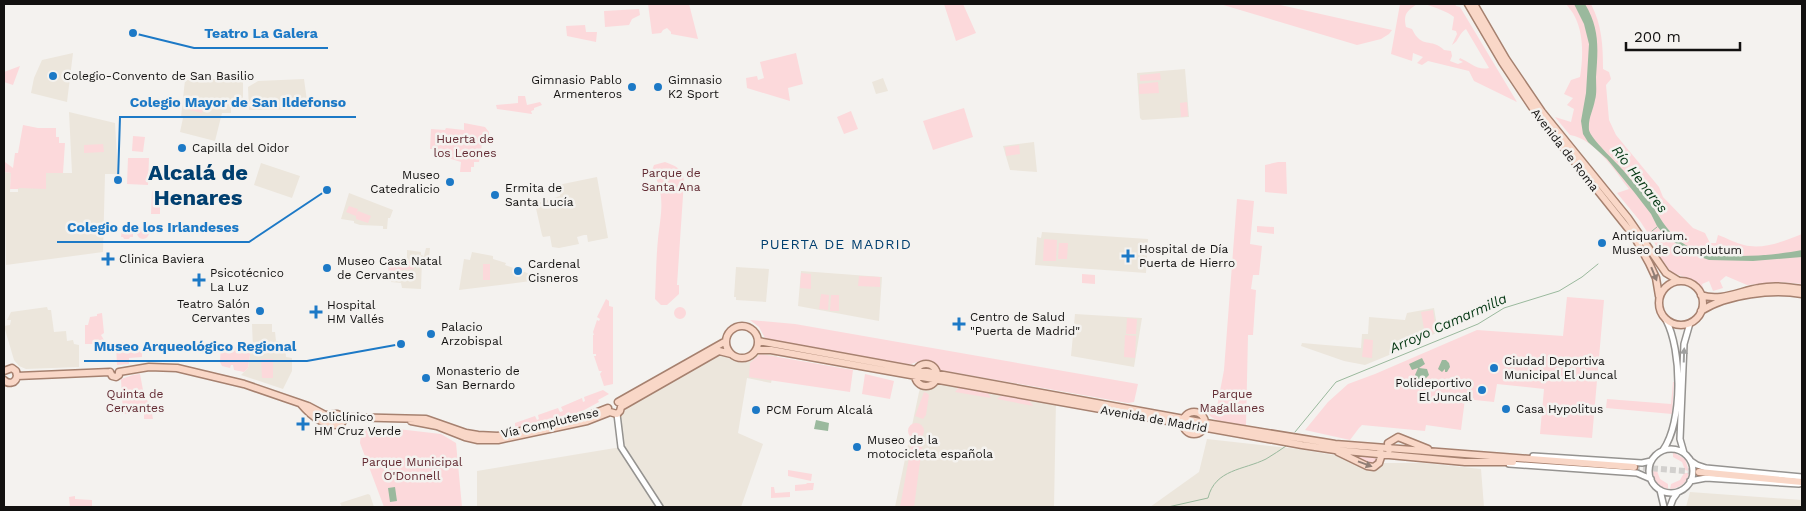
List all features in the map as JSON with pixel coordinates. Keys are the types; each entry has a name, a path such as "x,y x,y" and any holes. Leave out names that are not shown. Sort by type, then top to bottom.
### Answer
{"main road":[{"name":"Avenida de Roma","path":"1468,4 1502,62 1534,110 1634,236 1653,270 1659,288 1659,296"},
{"name":"Avenida de Roma","path":"1474,4 1506,59 1542,112 1628,218 1666,273 1679,281"},
{"path":"1702,295 1703,306 1701,311 1697,318 1690,323 1674,324 1666,320 1659,309 1659,296 1664,288 1671,283 1679,281 1693,284 1702,295 1709,298 1771,287 1784,286 1802,289"},
{"path":"1701,311 1723,301 1756,294 1772,292 1802,294"},
{"path":"620,405 719,351 741,358 746,357 756,350 758,341 753,330 740,326 730,331 726,345 731,354"},
{"path":"620,405 726,341"},
{"name":"Avenida de Madrid","path":"758,341 914,373"},
{"name":"Avenida de Madrid","path":"756,350 771,350 914,373 1335,450 1380,451"},
{"path":"914,373 922,364 927,364 932,366 937,377"},
{"path":"18,376 110,372 115,368 120,372 149,367 177,368 244,384 301,404 325,419 328,424 338,425 344,418 338,414 325,419"},
{"path":"4,371 12,368 18,376"},
{"path":"5,383 14,382 18,376"},
{"name":"Vía Complutense","path":"344,418 425,423 465,437 478,440 498,440 587,421 612,411 610,402 614,401 620,405"},
{"path":"612,411 620,411 620,405"},
{"path":"1183,421 1186,431 1193,434 1200,432 1205,425"},
{"name":"Avenida de Madrid","path":"1205,425 1390,452 1488,460 1634,467"},
{"path":"1390,452 1388,443 1398,437 1436,452"},
{"path":"1335,450 1367,466 1374,467 1379,463 1380,451"},
{"name":"Avenida de Madrid","path":"1390,452 1436,452 1488,460"},
{"path":"1699,472 1802,481"}],"street":[{"path":"1651,479 1649,466 1654,456 1663,450 1671,438 1676,414 1676,353 1672,332 1666,320"},
{"path":"1690,323 1684,344 1680,439 1684,453 1691,461 1706,468 1802,481"},
{"path":"612,411 622,447 660,507"},
{"path":"1663,450 1677,450 1684,453"},
{"path":"1488,460 1555,457 1642,463 1652,461"},
{"path":"1488,460 1637,473 1651,479 1660,490 1664,507"},
{"path":"1660,490 1672,493 1683,489 1693,475 1691,461"},
{"path":"1690,481 1706,478 1802,481"},
{"path":"1670,507 1678,491"}],"shaded area":[{"path":"1574,4 1585,4 1590,13 1597,39 1596,95 1589,130 1647,198 1671,232 1691,248 1706,253 1756,256 1802,250 1802,257 1753,261 1709,260 1692,254 1665,236 1634,192 1607,159 1588,142 1583,134 1581,121 1586,93 1589,44 1584,24"},
{"name":"Colegio-Convento de San Basilio","path":"73,53 67,102 31,93 34,78 42,60"},
{"path":"1185,69 1189,117 1142,120 1140,118 1137,73"},
{"path":"243,78 243,107 231,107 231,113 222,113 215,141 180,132 183,118 181,117 185,80"},
{"path":"883,78 888,91 876,94 872,82"},
{"path":"304,79 307,101 306,109 249,110 248,87 258,81"},
{"path":"69,112 115,123 118,174 105,174 103,252 6,265 4,172 11,173 10,192 18,192 18,188 46,173 72,173"},
{"path":"1034,142 1037,172 1010,170 1003,146"},
{"path":"261,163 300,176 292,198 254,185"},
{"path":"597,177 608,238 588,242 587,235 584,235 577,237 579,244 559,248 552,247 550,236 543,237 542,235 535,204 560,196 558,185"},
{"path":"349,193 393,210 390,218 388,218 387,229 383,229 383,226 360,225 354,223 354,221 341,219"},
{"path":"1042,232 1148,239 1146,273 1035,265 1037,237 1041,238"},
{"path":"426,248 430,248 429,258 422,259 421,289 402,288 401,283 391,282 388,262 407,260 407,250 421,252 421,255 424,256"},
{"path":"472,252 493,256 493,259 506,263 505,265 530,274 531,281 459,290 464,259 470,260"},
{"path":"736,267 769,269 766,302 736,300 736,297 734,297"},
{"path":"801,271 882,277 879,321 798,306"},
{"path":"47,307 48,310 51,310 54,332 66,331 67,341 73,340 74,344 79,345 79,367 26,369 19,366 14,360 4,326 10,325 11,320 7,320 11,312"},
{"path":"1434,308 1438,332 1411,346 1365,365 1344,361 1301,346 1302,343 1361,348 1362,334 1368,334 1369,317 1405,320 1407,313"},
{"path":"1075,314 1142,318 1134,367 1071,356"},
{"path":"252,324 272,324 272,332 275,332 276,341 285,344 286,357 292,358 292,371 283,389 241,375 248,368 251,349 253,349"},
{"path":"756,350 778,351 771,383 747,378 738,433 763,444 741,507 477,507 477,471 621,447 618,418 621,409 719,351 741,358 752,355"},
{"path":"1422,358 1425,364 1419,368 1427,369 1429,375 1420,380 1415,375 1418,368 1412,370 1409,364"},
{"path":"1442,360 1446,360 1449,363 1450,367 1447,372 1445,372 1445,369 1442,372 1438,369"},
{"path":"936,380 1056,401 1054,507 895,507 919,392 921,386 929,386"},
{"path":"816,420 829,423 828,431 814,429"},
{"path":"1207,439 1298,449 1379,463 1424,463 1481,469 1484,507 1150,507 1199,472"},
{"path":"395,487 397,501 390,502 388,488"},
{"path":"1690,492 1802,500 1802,507 1686,507"},
{"path":"368,494 374,507 342,507 340,503"}],"green space":[{"path":"648,4 689,4 698,39 671,34 667,28 661,33 652,34"},
{"path":"944,4 963,4 976,33 956,41"},
{"path":"1220,4 1276,4 1392,30 1381,39 1357,45"},
{"path":"1400,4 1417,4 1407,13 1405,23 1406,27 1412,29 1419,39 1435,44 1444,50 1451,51 1450,61 1458,64 1463,62 1459,60 1460,58 1477,67 1489,68 1466,29 1452,45 1457,34 1456,31 1452,30 1454,17 1452,15 1425,4 1455,4 1460,7 1517,102 1474,81 1469,71 1428,61 1422,65 1417,63 1423,57 1413,53 1412,61 1391,54"},
{"path":"1566,4 1591,4 1598,20 1601,36 1603,69 1609,72 1611,79 1606,85 1609,120 1616,135 1659,187 1663,197 1693,228 1705,233 1710,243 1716,243 1718,235 1741,244 1759,246 1774,244 1802,234 1802,284 1780,282 1747,285 1726,276 1720,281 1723,288 1713,291 1709,281 1702,284 1704,291 1688,278 1672,273 1659,256 1657,247 1640,221 1617,193 1629,189 1596,149 1588,142 1570,135 1555,117 1571,122 1574,109 1567,105 1573,98 1564,94 1571,80 1580,77 1581,70 1582,47 1580,31 1574,15"},
{"path":"639,9 640,15 632,19 629,25 605,27 604,11"},
{"path":"585,25 586,32 597,32 596,42 567,36 566,26"},
{"path":"796,53 803,84 788,88 790,101 747,88 746,78 757,76 758,80 764,78 760,62"},
{"path":"20,66 13,85 4,82 4,72"},
{"path":"1160,73 1161,80 1140,81 1140,75"},
{"path":"1158,82 1159,93 1139,94 1139,84"},
{"path":"518,96 525,96 527,105 540,102 542,105 534,108 531,111 532,114 497,109 496,105 518,103"},
{"path":"190,101 204,103 202,113 189,110"},
{"path":"1187,102 1188,116 1181,117 1180,103"},
{"path":"964,108 973,137 933,150 923,121"},
{"path":"851,111 858,129 844,134 837,117"},
{"name":"Huerta de los Leones","path":"464,123 485,127 489,132 489,144 482,144 479,162 474,162 471,172 460,172 461,162 448,158 449,154 434,152 434,149 430,149 431,129 464,130"},
{"path":"23,125 38,128 56,128 56,137 59,137 59,143 65,143 63,173 46,173 46,189 10,189 11,173 5,172 5,162 13,168"},
{"path":"133,136 145,137 143,152 132,151"},
{"path":"103,144 104,152 84,153 84,145"},
{"path":"1019,145 1020,154 1006,156 1005,147"},
{"path":"128,158 149,158 148,185 127,184"},
{"name":"Parque de Santa Ana","path":"665,162 678,168 684,181 677,285 679,285 679,294 667,305 661,305 655,299 661,196 652,170 654,165"},
{"path":"1286,162 1287,194 1265,192 1265,165"},
{"path":"152,191 160,191 160,214 151,214"},
{"name":"Parque Magallanes","path":"1237,199 1254,201 1250,244 1262,246 1259,275 1253,275 1251,289 1256,290 1253,335 1248,335 1246,425 1214,419 1205,411 1201,404 1217,407 1224,370"},
{"path":"349,206 358,209 356,215 358,211 371,216 368,223 356,219 356,216 346,212"},
{"path":"1257,226 1274,227 1274,234 1257,232"},
{"path":"124,227 131,227 133,229 133,237 124,239 121,237"},
{"path":"141,227 145,227 149,233 145,239 141,239 137,235 137,231"},
{"path":"1044,239 1057,240 1056,261 1043,261"},
{"path":"1059,243 1068,243 1067,259 1058,259"},
{"path":"413,261 414,269 401,270 401,279 394,279 393,276 389,276 388,262"},
{"path":"483,264 490,264 490,280 483,280"},
{"path":"801,273 811,274 811,289 800,288"},
{"path":"1082,274 1095,275 1095,284 1082,283"},
{"path":"859,276 880,277 880,287 858,286"},
{"path":"821,294 829,295 828,310 819,309"},
{"path":"831,295 839,295 839,311 830,311"},
{"name":"Ciudad Deportiva Municipal El Juncal","path":"1567,297 1604,300 1592,438 1540,434 1544,389 1497,384 1494,402 1465,399 1461,430 1426,425 1425,431 1362,425 1350,440 1305,430 1328,402 1348,384 1477,330 1563,336"},
{"path":"606,299 609,301 609,306 613,307 613,384 604,386 600,374 602,371 599,371 594,356 596,354 593,354 593,332 597,320 599,321 600,319 597,317"},
{"path":"678,307 682,307 686,313 682,319 678,319 674,315 674,311"},
{"path":"1433,310 1436,332 1425,334 1421,312"},
{"path":"102,313 104,333 101,335 104,340 98,340 98,344 85,344 85,325 88,325 90,317"},
{"path":"1127,318 1137,319 1136,334 1126,334"},
{"path":"750,320 795,324 1138,384 1134,402 1128,403 940,370 933,363 926,361 909,365 766,340 759,327"},
{"path":"1125,335 1136,336 1135,358 1124,357"},
{"path":"1364,339 1373,340 1372,358 1362,357"},
{"path":"122,342 129,344 129,350 142,350 142,357 129,358 129,364 117,365 116,345 122,345"},
{"path":"221,343 229,343 229,347 251,348 248,368 244,372 234,370 233,365 230,368 222,366 220,362"},
{"path":"760,354 853,370 850,392 749,377 750,363"},
{"path":"261,359 273,359 273,378 262,378"},
{"name":"Quinta de Cervantes","path":"140,374 143,390 148,403 150,403 153,419 144,419 144,414 123,414 121,379"},
{"path":"865,374 894,381 890,399 862,394"},
{"path":"1673,382 1672,414 1606,408 1607,399 1671,404"},
{"path":"959,387 987,392 991,398 955,392"},
{"path":"603,390 609,394 598,400 599,402 575,415 518,428 518,426 515,427 515,423 535,416 537,420 539,419 538,415 558,408 560,412 563,411 561,407 582,398 583,402 585,401 584,397"},
{"path":"924,392 929,395 926,415 923,419 915,416"},
{"path":"1002,395 1029,400 1033,406 997,399"},
{"path":"913,423 919,423 924,428 922,437 913,439 908,434 908,428"},
{"name":"Parque Municipal O'Donnell","path":"372,426 441,434 456,443 462,507 384,507 360,443 361,433 364,428"},
{"path":"913,445 920,445 922,447 914,507 900,507 911,447"},
{"path":"1673,452 1685,459 1689,471 1685,470 1682,462 1673,457"},
{"path":"1348,454 1376,456 1376,463 1370,465"},
{"path":"788,470 812,474 811,481 788,476"},
{"path":"1653,470 1657,471 1660,479 1668,484 1668,489 1661,487 1657,482"},
{"path":"1684,473 1689,473 1685,482 1680,486 1670,489 1671,484 1680,480"},
{"path":"814,483 813,490 795,491 795,485"},
{"path":"771,487 774,487 775,493 790,492 790,497 771,498"},
{"path":"75,496 75,499 92,500 92,507 70,507 69,497"}],"waterway":[{"name":"Arroyo Camarmilla","path":"1652,231 1657,227"},
{"name":"Arroyo Camarmilla","path":"1295,432 1336,382 1478,324 1504,308 1559,291 1582,277 1598,264"},
{"path":"1168,507 1208,498 1217,481 1224,476 1266,459 1286,446"}],"tunnel":[{"path":"1634,467 1699,472"}],"place":[{"name":"Teatro La Galera","path":"133,33"},
{"name":"Colegio-Convento de San Basilio","path":"53,76"},
{"name":"Gimnasio Pablo Armenteros","path":"632,87"},
{"name":"Gimnasio K2 Sport","path":"658,87"},
{"name":"Capilla del Oidor","path":"182,148"},
{"name":"Colegio Mayor de San Ildefonso","path":"118,180"},
{"name":"Museo Catedralicio","path":"450,182"},
{"name":"Colegio de los Irlandeses","path":"327,190"},
{"name":"Ermita de Santa Lucía","path":"495,195"},
{"name":"Antiquarium. Museo de Complutum","path":"1602,243"},
{"name":"Hospital de Día Puerta de Hierro","path":"1128,256"},
{"name":"Clinica Baviera","path":"108,259"},
{"name":"Museo Casa Natal de Cervantes","path":"327,268"},
{"name":"Cardenal Cisneros","path":"518,271"},
{"name":"Psicotécnico La Luz","path":"199,280"},
{"name":"Teatro Salón Cervantes","path":"260,311"},
{"name":"Hospital HM Vallés","path":"316,312"},
{"name":"Centro de Salud \"Puerta de Madrid\"","path":"959,324"},
{"name":"Palacio Arzobispal","path":"431,334"},
{"name":"Museo Arqueológico Regional","path":"401,344"},
{"name":"Ciudad Deportiva Municipal El Juncal","path":"1494,368"},
{"name":"Monasterio de San Bernardo","path":"426,378"},
{"name":"Polideportivo El Juncal","path":"1482,390"},
{"name":"Casa Hypolitus","path":"1506,409"},
{"name":"PCM Forum Alcalá","path":"756,410"},
{"name":"Policlínico HM Cruz Verde","path":"303,424"},
{"name":"Museo de la motocicleta española","path":"857,447"}],"district":[{"name":"Alcalá de Henares","path":"198,184"},
{"name":"PUERTA DE MADRID","path":"836,244"}],"water label":[{"name":"Río Henares","path":"1640,179"}]}
